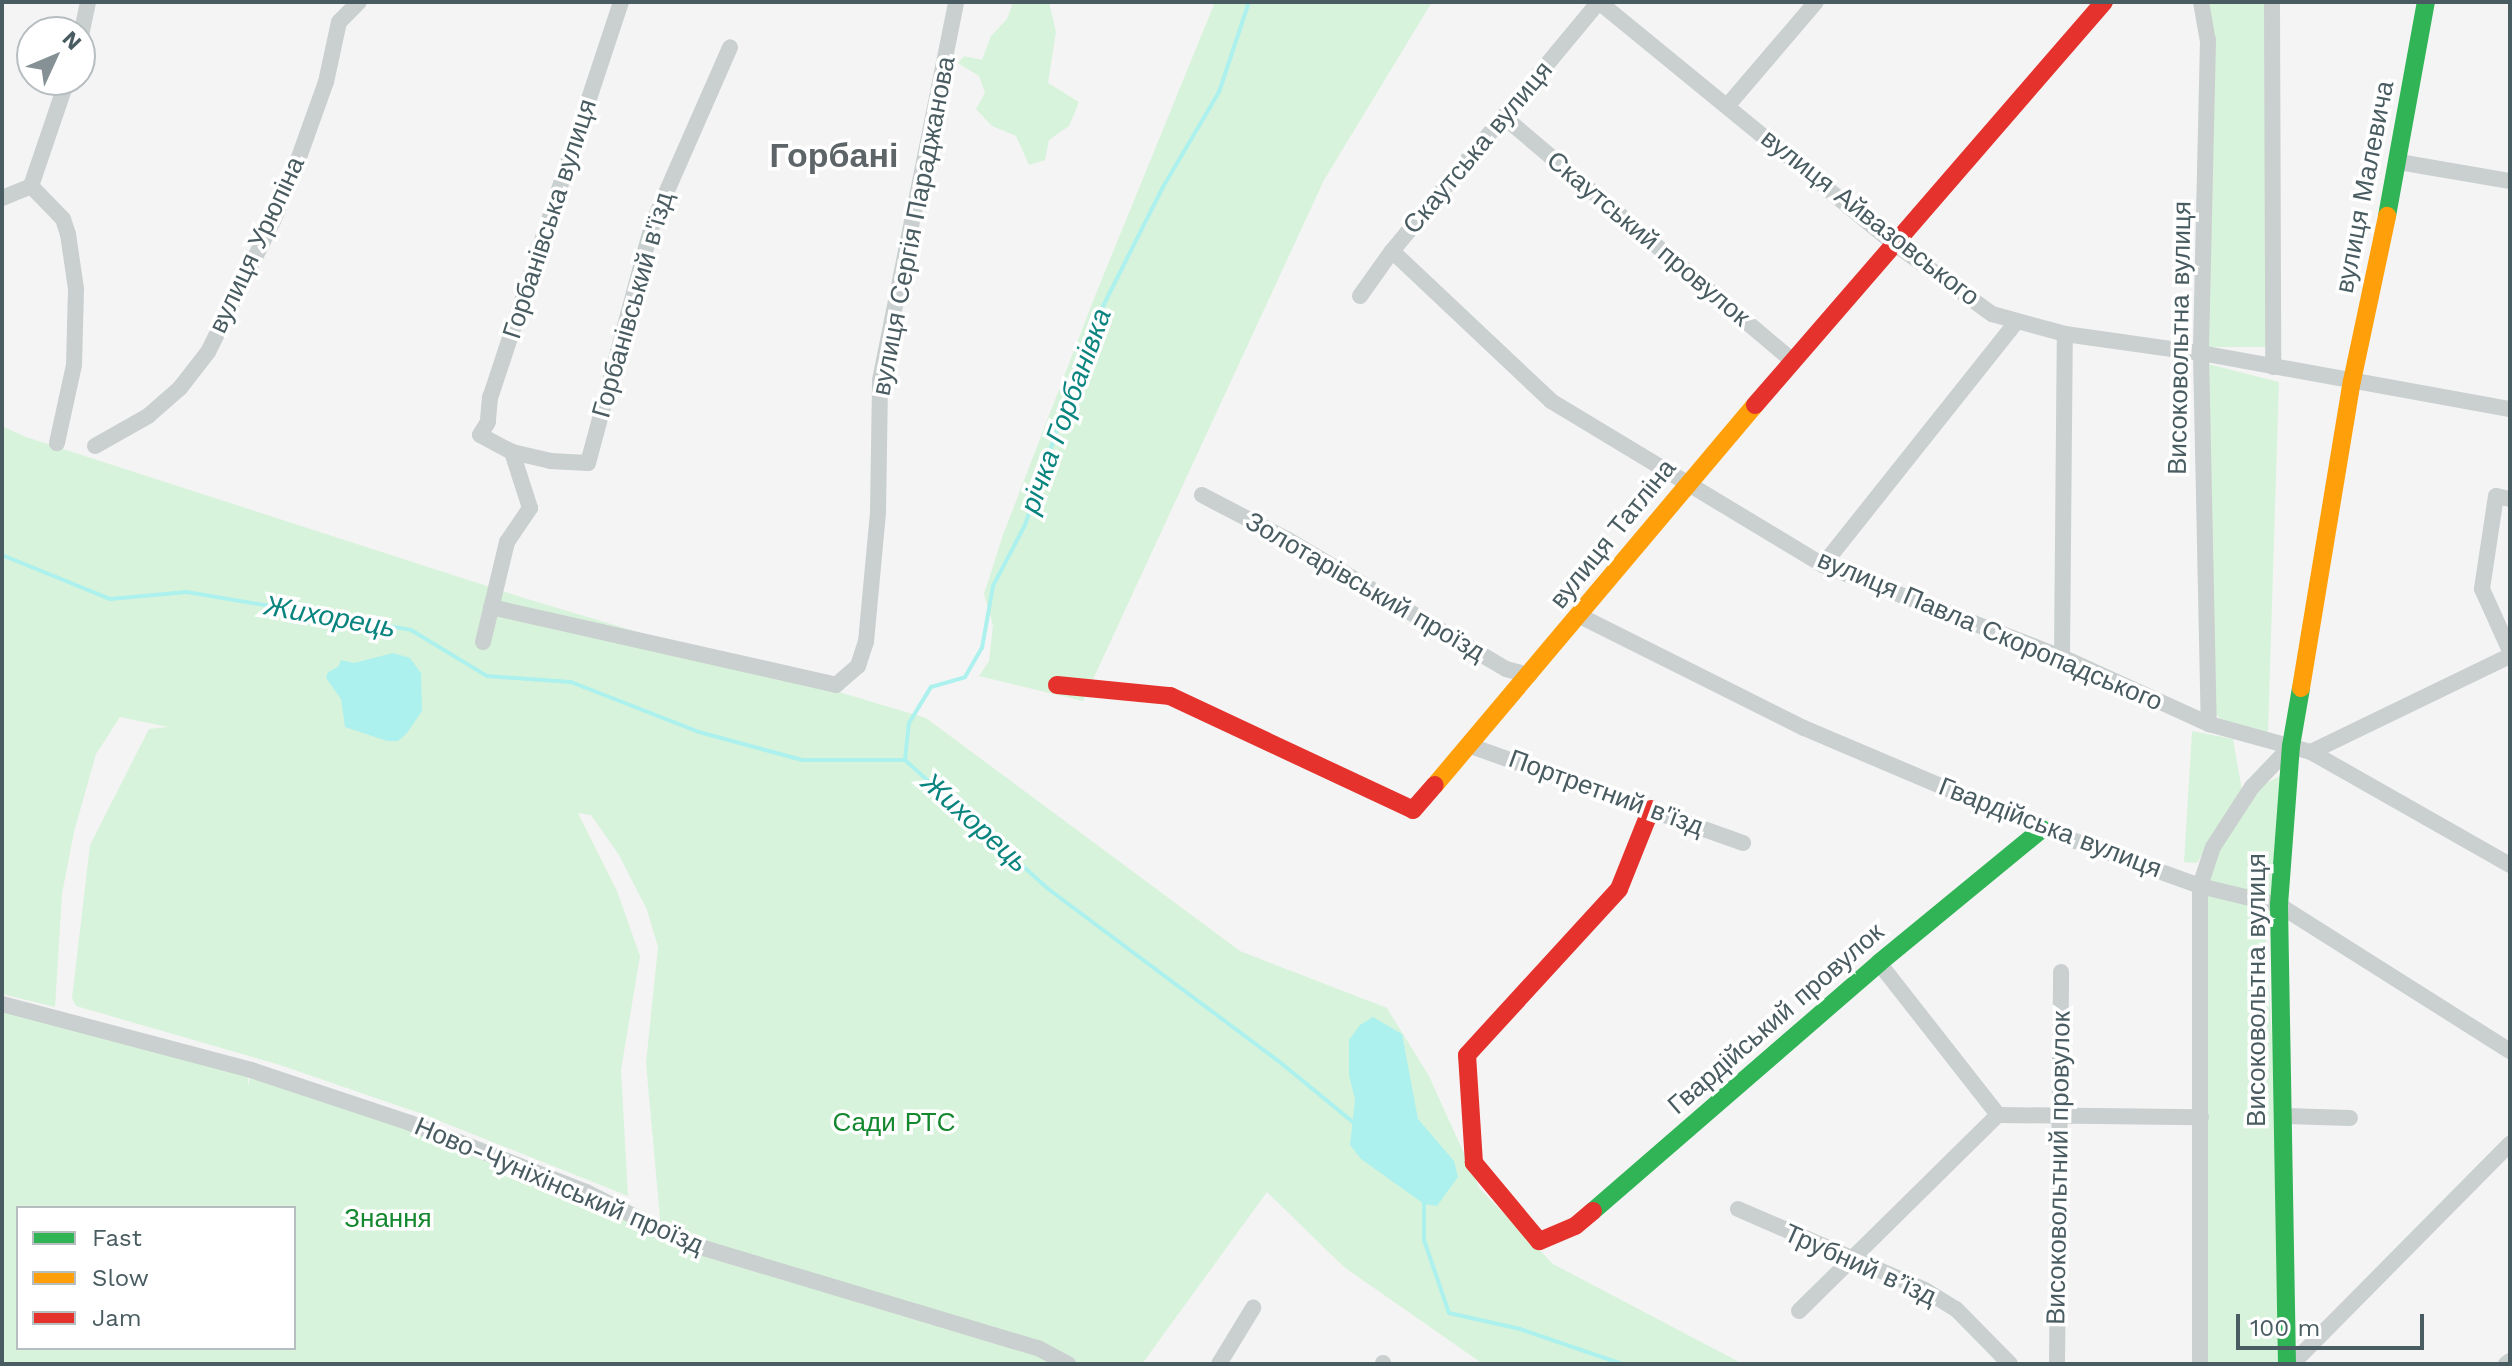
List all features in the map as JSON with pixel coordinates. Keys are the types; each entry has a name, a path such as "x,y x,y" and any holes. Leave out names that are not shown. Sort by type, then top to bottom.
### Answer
{"street":[{"name":"вулиця Урюпіна","path":"95,446 148,416 180,388 208,352 273,221 298,160 326,82 339,22 359,2"},
{"name":"Горбанівська вулиця","path":"480,435 488,422 490,397 621,2"},
{"name":"вулиця Сергія Параджанова","path":"491,607 836,685 858,666 866,642 878,512 880,380 956,2"},
{"name":"вулиця Айвазовського","path":"1599,2 1895,244 1950,287 1992,314 2065,334 2201,353 2510,409"},
{"name":"Скаутська вулиця","path":"1360,296 1392,251 1599,2"},
{"path":"1728,105 1816,2"},
{"name":"вулиця Татліна","path":"1057,685 1170,696 1413,810 1580,616 1687,483 2104,2"},
{"name":"Високовольтна вулиця","path":"2201,2 2208,40 2201,353 2209,724"},
{"path":"2272,2 2273,367"},
{"name":"вулиця Малевича","path":"2352,381 2399,162 2426,2"},
{"name":"Горбанівський в'їзд","path":"480,435 512,452 550,461 588,463 652,225 730,47"},
{"path":"2,198 31,186 62,96"},
{"name":"Скаутський провулок","path":"1504,117 1793,361"},
{"path":"2399,162 2510,181"},
{"path":"31,186 63,219 76,289 74,365 57,443"},
{"name":"вулиця Павла Скоропадського","path":"1392,251 1551,401 1823,565 2062,657 2209,724 2311,752 2510,865"},
{"path":"1823,565 2016,322"},
{"path":"2062,657 2065,334"},
{"name":"Високовольтна вулиця","path":"2289,1364 2279,905 2291,746 2352,381"},
{"path":"483,642 507,542 530,508 512,452"},
{"name":"Золотарівський проїзд","path":"1202,495 1288,540 1506,669 1529,675"},
{"path":"2311,752 2510,653 2482,589 2496,496 2510,499"},
{"name":"Гвардійська вулиця","path":"1580,616 1804,728 2042,829 2200,886 2279,905 2510,1051"},
{"name":"Портретний в'їзд","path":"1468,745 1743,843"},
{"path":"2200,1364 2200,886 2213,847 2229,821 2252,787 2291,746"},
{"name":"Гвардійський провулок","path":"1651,809 1619,889 1467,1055 1474,1163 1539,1241 1575,1226 1879,963 2042,829"},
{"path":"1879,963 1998,1115"},
{"name":"Високовольтний провулок","path":"2057,1364 2061,972"},
{"name":"Ново-Чуніхінський проїзд","path":"2,1004 251,1070 395,1118 586,1192 687,1243 1038,1348 1068,1364"},
{"path":"1799,1311 1998,1115 2201,1117"},
{"path":"2283,1116 2350,1118"},
{"path":"2289,1364 2510,1144"},
{"name":"Трубний в’їзд","path":"1738,1209 1925,1290 1956,1309 2010,1364"},
{"path":"1219,1364 1253,1308"}],"green space":[{"path":"1013,2 1049,2 1056,32 1048,83 1079,102 1069,126 1049,140 1045,160 1029,165 1016,136 992,126 976,109 985,93 979,76 958,63 964,56 982,60 991,36 1007,19"},
{"path":"1215,2 1432,2 1324,180 1083,701 979,676 989,661 993,625 984,594 1003,535 1095,296"},
{"path":"2207,2 2266,2 2266,347 2207,347"},
{"path":"2208,364 2279,382 2268,732 2221,720 2213,710"},
{"path":"2,426 26,437 524,598 926,718 1240,951 1387,1008 1429,1076 1480,1189 1553,1264 1743,1364 1483,1364 1344,1267 1267,1192 1142,1364 2,1364 2,1008 248,1069 248,1087 251,1070 553,1180 661,1229 646,1063 658,947 647,910 619,855 591,815 578,813 617,891 640,956 621,1070 628,1196 425,1115 280,1065 76,1006 72,998 90,845 149,729 168,727 120,717 96,754 74,832 62,894 55,1007 2,994"},
{"path":"2192,731 2233,739 2242,790 2197,863 2184,862"},
{"path":"2280,776 2272,910 2265,922 2277,1118 2281,1364 2206,1364 2204,884 2217,849 2259,787"}],"water":[{"path":"393,653 410,658 421,673 422,711 398,741 387,741 345,727 341,699 326,678 328,672 338,667 341,660 354,663"},
{"path":"1373,1017 1402,1034 1418,1119 1454,1161 1458,1177 1437,1206 1424,1204 1361,1159 1350,1145 1355,1100 1349,1075 1349,1040 1360,1025"}],"waterway":[{"name":"річка Горбанівка","path":"905,760 909,723 931,687 965,677 982,648 993,586 1025,525 1090,332 1163,187 1219,92 1249,2"},
{"name":"Жихорець","path":"2,555 110,599 187,592 411,630 487,676 571,682 699,732 802,760 905,760 1047,888 1281,1063 1354,1123"},
{"name":"Жихорець","path":"1424,1200 1424,1240 1449,1313 1520,1329 1622,1364"}],"traffic: fast":[{"path":"2387,216 2426,2"},
{"path":"2287,1364 2279,905 2291,746 2301,688"},
{"path":"1593,1211 1879,963 2042,829"}],"traffic: slow":[{"path":"2301,688 2352,381 2387,216"},
{"path":"1435,785 1755,405"}],"traffic: jam":[{"path":"1755,405 2104,2"},
{"path":"1057,685 1170,696 1413,810 1435,785"},
{"path":"1593,1211 1575,1226 1539,1241 1474,1163 1467,1055 1619,889 1651,809"}],"district":[{"name":"Горбані","path":"834,156"}],"park label":[{"name":"Сади РТС","path":"894,1123"},
{"name":"Знання","path":"388,1219"}]}
